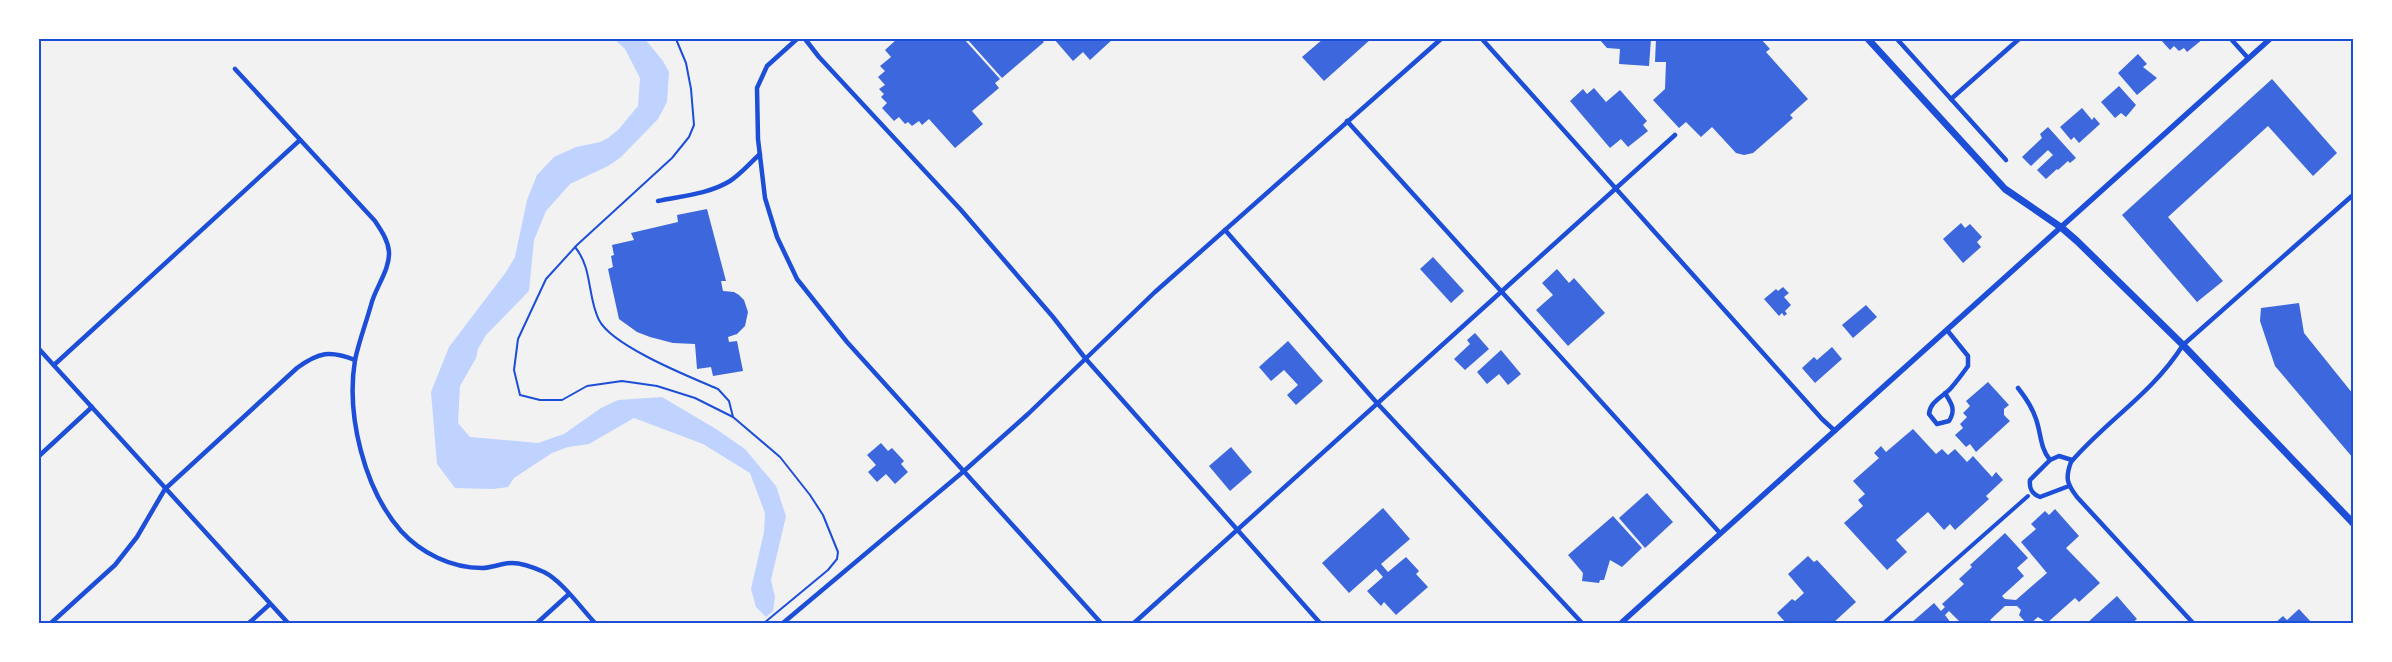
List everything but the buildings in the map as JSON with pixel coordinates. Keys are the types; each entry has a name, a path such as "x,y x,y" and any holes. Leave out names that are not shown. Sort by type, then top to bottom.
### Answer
{"main road":[{"path":"1868,39 2005,189 2062,228 2184,345 2353,524"}],"street":[{"path":"796,39 767,66 757,88 762,182 770,216 785,258 797,279 847,342 1102,623"},
{"path":"805,39 819,57 961,210 1053,317 1085,358 1320,623"},
{"path":"783,623 964,471 1226,230 1441,39"},
{"path":"1482,39 1822,419 1835,431"},
{"path":"1897,39 2006,160"},
{"path":"1951,99 2019,39"},
{"path":"2231,39 2248,58"},
{"path":"1621,623 2270,39"},
{"path":"236,69 375,221 386,238 389,252 386,268 373,298 355,360 356,431 365,465 381,503 401,531 423,551 444,560 482,568 511,563 546,573 569,594 595,623"},
{"path":"1347,121 1720,533"},
{"path":"1134,623 1617,190 1674,135"},
{"path":"54,365 300,140"},
{"path":"658,201 706,191 720,186 730,181 760,154"},
{"path":"2193,623 2077,497 2069,486 2066,475 2072,460 2133,405 2170,366 2184,345 2353,195"},
{"path":"1226,230 1378,403 1582,623"},
{"path":"1945,393 1954,407 1954,414 1949,422 1937,424 1929,414 1930,408 1968,366 1968,356 1947,330"},
{"path":"39,349 288,623"},
{"path":"51,623 115,565 137,537 165,489 310,359 325,353 340,354 355,360"},
{"path":"2018,388 2028,401 2036,420 2042,448 2050,460"},
{"path":"39,456 92,407"},
{"path":"2069,486 2040,497 2031,491 2030,480 2050,460 2059,456 2072,460"},
{"path":"1884,623 2028,496"},
{"path":"537,623 569,594"},
{"path":"249,623 270,604"}],"path":[{"path":"676,39 686,63 691,89 694,125 689,137 672,158 575,247 546,279 518,339 514,370 520,395 540,400 562,400 587,386 622,380 656,386 695,398 733,417 770,447 790,468 823,515 838,552 837,559 828,570 764,623"},
{"path":"575,247 588,268 596,311 607,330 626,344 718,389 729,400 733,417"}],"water":[{"path":"614,39 645,39 663,61 669,72 667,102 658,119 620,158 608,166 570,184 546,211 534,240 529,291 486,335 478,349 476,358 460,386 458,423 470,437 538,443 564,434 601,408 618,400 662,397 716,429 745,449 776,486 786,516 771,580 775,597 773,611 766,617 756,607 751,589 764,532 765,513 750,473 703,444 634,418 589,444 568,447 552,453 514,478 508,487 493,489 455,488 437,464 431,392 449,347 506,272 515,257 527,200 537,175 554,157 576,147 600,142 608,138 618,130 638,106 640,78 625,49"}]}
